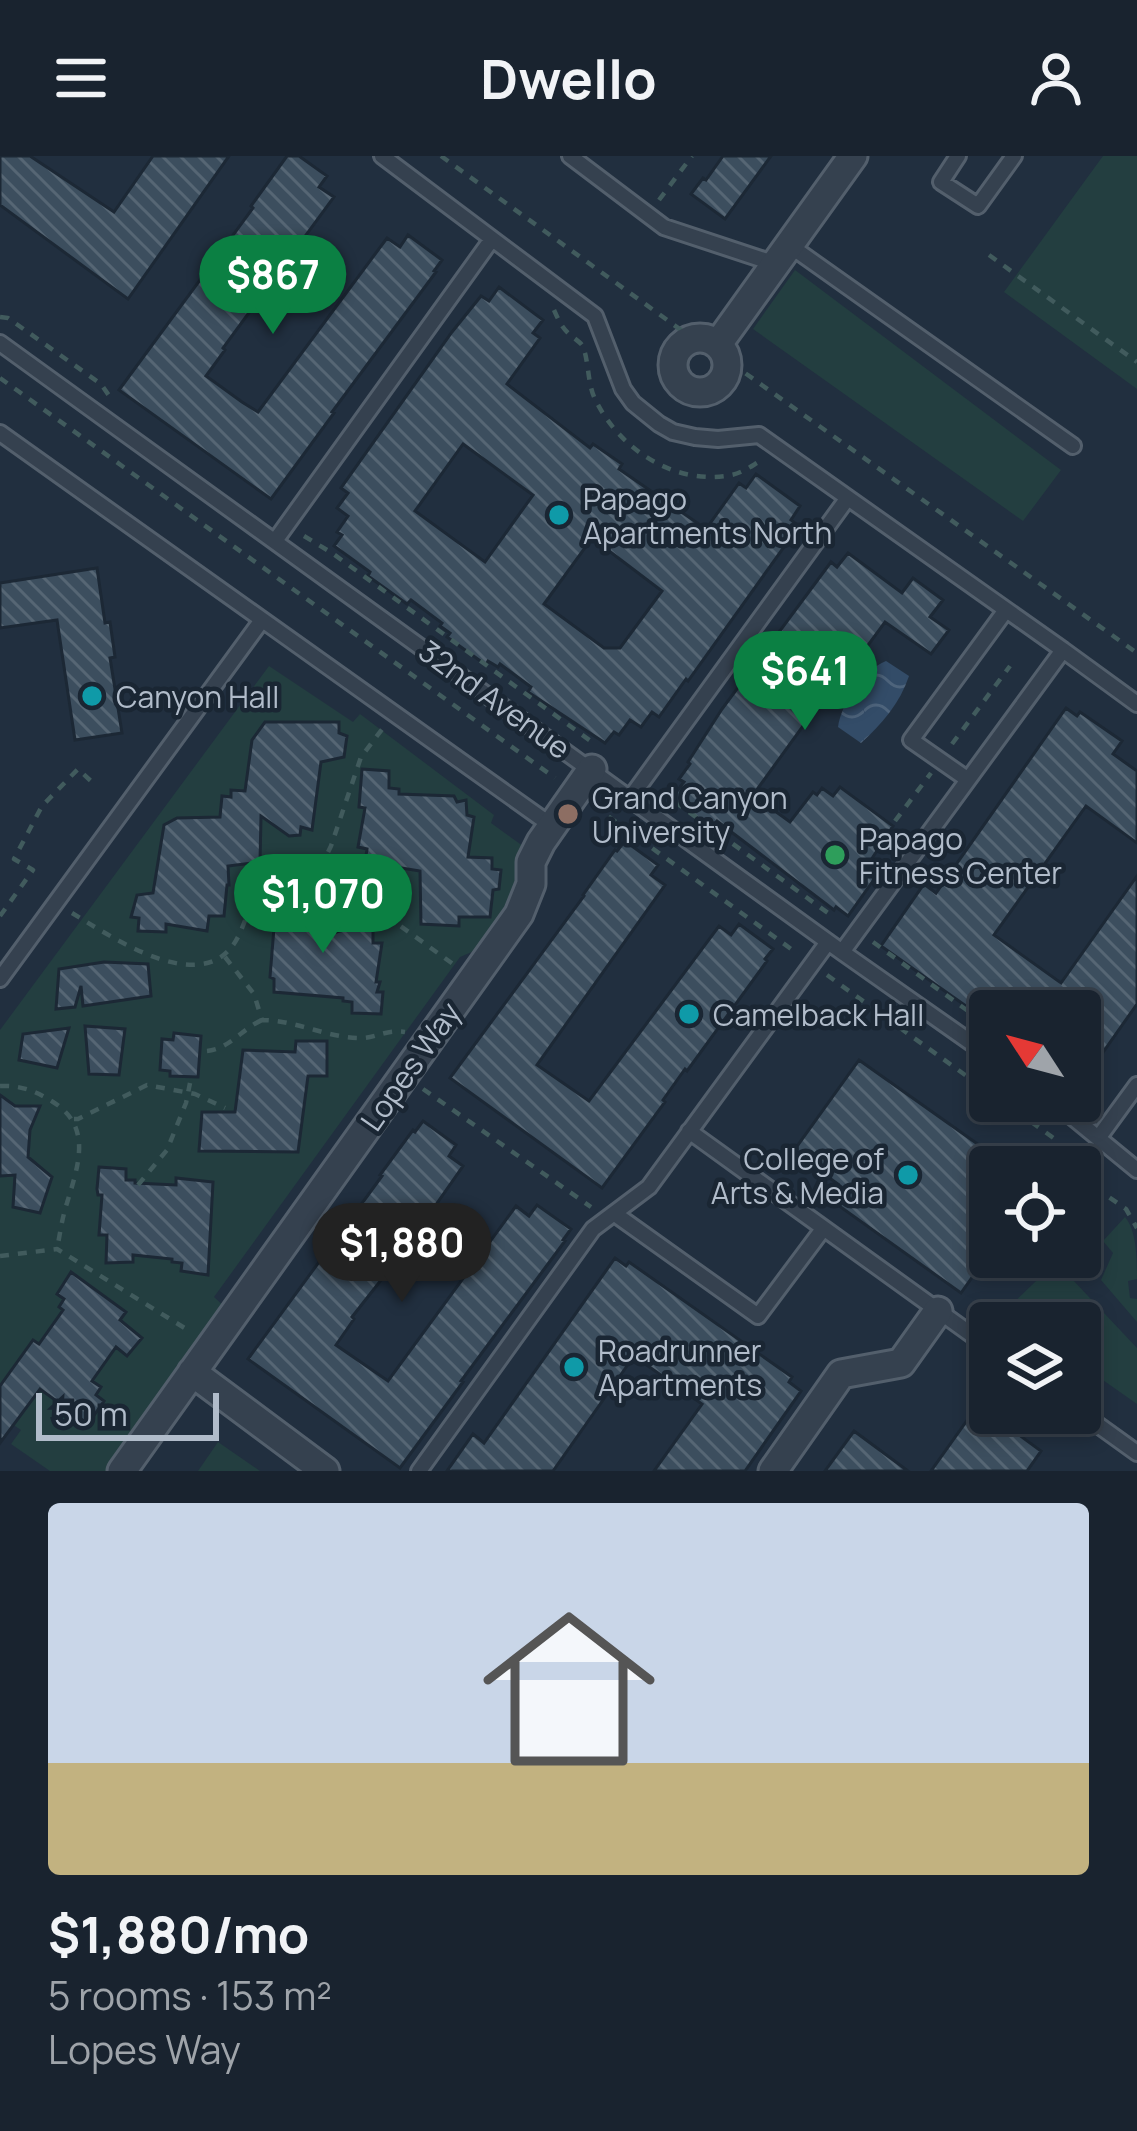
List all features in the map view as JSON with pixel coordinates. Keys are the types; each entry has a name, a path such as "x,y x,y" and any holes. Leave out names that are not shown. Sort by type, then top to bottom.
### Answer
{"street":[{"path":"712,348 853,156"},
{"name":"Lopes Way","path":"122,1471 519,914 531,884 531,862 600,761"},
{"path":"773,1471 842,1374 901,1364 938,1311"},
{"path":"192,1372 325,1471"}],"lane":[{"path":"382,156 595,316 623,389 659,424 695,437 759,435 1137,704"},
{"path":"571,156 664,226 783,254 1072,446"},
{"path":"958,156 941,182 979,206 1014,156"},
{"path":"275,541 492,239"},
{"name":"32nd Avenue","path":"0,343 275,541 600,761 631,797 969,1041"},
{"path":"0,433 552,826"},
{"path":"631,797 847,499"},
{"path":"967,779 911,740 1006,610"},
{"path":"0,979 262,620"},
{"path":"842,952 1063,650"},
{"path":"419,1471 593,1229 649,1187 812,963 822,938"},
{"path":"1099,1137 1137,1085"},
{"path":"1080,1122 1137,1170"},
{"path":"689,1131 969,1333"},
{"path":"611,1216 758,1316 823,1229"},
{"path":"1101,1427 1137,1453"}],"path":[{"path":"441,156 1137,653"},
{"path":"649,215 692,156"},
{"path":"989,255 1137,362"},
{"path":"0,317 101,384 112,402"},
{"path":"0,378 969,1077"},
{"path":"286,526 332,553 600,761"},
{"path":"895,821 1010,666"},
{"path":"320,868 361,757 393,713"},
{"path":"0,916 33,870 14,859 42,806 78,769 92,782"},
{"path":"644,779 828,913 822,938"},
{"path":"68,910 155,956 187,966 209,965 225,957 238,938 250,901 269,872 283,864 320,868 473,978"},
{"path":"857,931 969,1012"},
{"path":"225,957 254,994 262,1020"},
{"path":"207,1051 222,1048 262,1020 363,1039 383,1031 407,1033"},
{"path":"404,1076 611,1216"},
{"path":"138,1185 166,1150 190,1083"},
{"path":"72,1118 147,1085 209,1099 225,1108"},
{"path":"0,1086 30,1089 58,1105 80,1133 77,1173 57,1250"},
{"path":"1031,1122 1060,1146"},
{"path":"1101,1192 1126,1209 1137,1228"},
{"path":"0,1256 57,1250 212,1345"}],"green space":[{"path":"1103,156 1137,156 1137,389 1004,292"},
{"path":"795,270 1061,470 1023,521 753,329"},
{"path":"269,666 353,722 360,714 494,815 491,823 527,849 515,907 481,948 460,957 214,1297 227,1309 109,1471 50,1471 11,1444 21,1430 0,1416 0,1030"},
{"path":"1125,1217 1136,1246 1137,1279 1128,1281 1130,1298 1137,1299 1137,1322 1101,1280 1113,1253 1103,1241"},
{"path":"1039,1278 1071,1278 1094,1302 1014,1302"},
{"path":"1101,1310 1137,1348 1137,1404 1101,1379"},
{"path":"218,1442 260,1471 198,1471"}],"water":[{"path":"886,661 909,676 890,713 861,743 838,727 840,718 861,680"}],"building":[{"path":"0,156 30,156 114,212 153,156 229,156 128,299 0,205"},
{"path":"287,156 299,156 327,176 319,187 334,197 206,376 242,402 258,412 387,238 400,247 408,235 442,260 271,499 119,390"},
{"path":"723,156 771,156 725,219 691,194"},
{"name":"Papago Apartments North","path":"499,287 543,320 533,333 540,338 507,384 706,529 739,483 746,488 756,474 800,506 791,520 799,526 659,717 652,712 641,727 630,720 605,743 528,692 531,687 500,664 488,661 486,665 447,637 450,633 442,623 411,600 407,604 334,546 348,516 337,508 348,493 341,488 452,332 481,296 489,301","holes":["463,444 533,495 485,562 415,511","592,538 662,591 620,648 604,648 544,604"]},
{"path":"848,553 902,593 913,578 943,600 930,617 949,630 931,654 885,622 753,795 790,822 813,792 817,795 822,788 833,796 840,787 893,826 869,863 880,871 848,916 717,821 711,828 671,799 722,709 831,562 837,567"},
{"name":"Canyon Hall","path":"97,568 105,623 110,622 115,657 110,658 122,733 75,740 57,620 0,628 0,583"},
{"path":"1066,708 1077,716 1080,712 1122,741 1113,754 1137,771 1137,843 1086,806 994,935 1061,983 1137,876 1137,1004 1101,1055 1101,990 969,990 969,1008 881,946 924,884 936,893"},
{"path":"265,722 339,722 339,733 347,736 344,757 321,762 312,830 301,827 300,835 289,836 261,816 260,862 228,866 224,916 209,916 207,931 166,924 166,932 138,931 139,918 131,917 137,895 153,893 164,825 177,818 220,817 222,796 231,797 231,790 245,791 252,740"},
{"path":"362,769 389,771 389,788 399,789 399,794 466,800 467,815 474,817 468,857 492,858 492,869 501,870 490,917 459,917 459,926 421,924 420,871 365,862 367,849 358,847 365,808 359,807"},
{"name":"Camelback Hall","path":"625,841 658,865 651,875 665,885 537,1065 589,1101 719,926 731,935 739,924 773,949 602,1188 450,1078"},
{"path":"277,891 322,894 317,923 334,923 337,932 373,928 373,943 382,943 376,982 380,982 377,992 383,992 381,1014 352,1013 352,1002 343,998 274,992 270,977"},
{"path":"104,962 148,964 151,996 83,1006 81,986 75,1007 56,1009 59,969"},
{"path":"85,1026 125,1029 119,1075 89,1074"},
{"path":"69,1028 57,1068 19,1060 23,1034"},
{"path":"174,1033 201,1036 198,1077 170,1076 170,1071 160,1070 162,1039 173,1040"},
{"path":"296,1041 327,1041 327,1076 308,1076 298,1152 199,1151 202,1112 235,1112 243,1050 295,1052"},
{"name":"College of Arts & Media","path":"859,1060 980,1146 969,1146 972,1278 961,1293 828,1198 838,1184 793,1152"},
{"path":"0,1095 15,1106 40,1106 30,1130 28,1157 52,1177 40,1213 13,1207 15,1175 0,1176"},
{"path":"423,1121 456,1145 449,1156 463,1166 336,1345 388,1381 516,1206 529,1216 537,1205 571,1229 400,1468 248,1359"},
{"path":"99,1167 126,1169 126,1180 135,1183 176,1185 176,1178 213,1182 208,1275 181,1271 182,1263 172,1259 133,1255 133,1262 106,1263 107,1235 99,1235"},
{"path":"615,1258 626,1266 629,1262 792,1377 789,1382 801,1391 745,1471 654,1471 702,1404 634,1356 553,1471 447,1471 473,1434 484,1443"},
{"path":"71,1272 126,1312 120,1320 142,1338 127,1356 116,1347 92,1381 101,1387 96,1395 104,1401 88,1424 40,1389 0,1443 0,1386 33,1340 39,1344 63,1310 59,1307 64,1299 57,1294"},
{"path":"969,1418 969,1434 1018,1434 1041,1451 1027,1471 931,1471"},
{"path":"854,1431 908,1471 825,1471"}],"place":[{"name":"Papago Apartments North","path":"559,515"},
{"name":"Canyon Hall","path":"92,696"},
{"name":"Grand Canyon University","path":"568,814"},
{"name":"Papago Fitness Center","path":"835,855"},
{"name":"Camelback Hall","path":"689,1014"},
{"name":"College of Arts & Media","path":"908,1175"},
{"name":"Roadrunner Apartments","path":"574,1367"}]}
